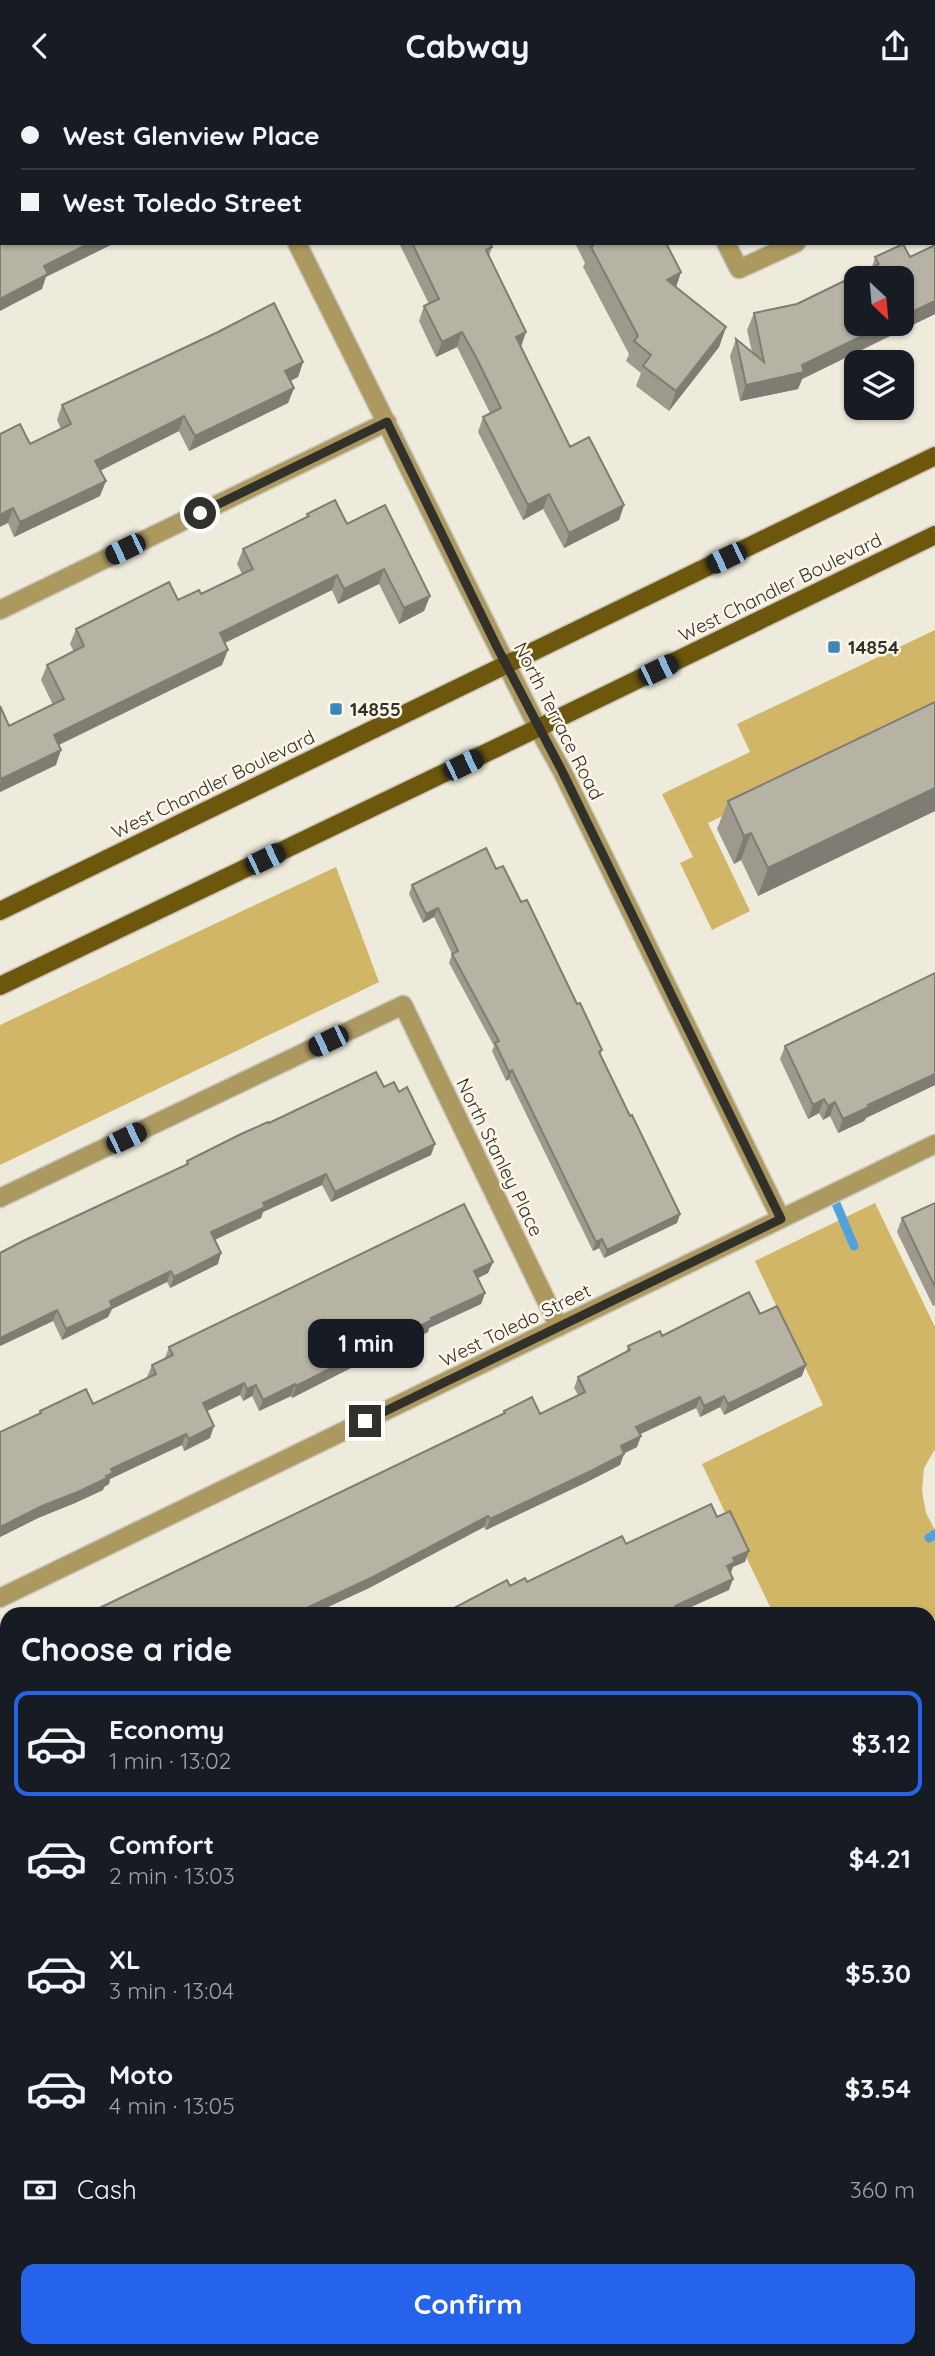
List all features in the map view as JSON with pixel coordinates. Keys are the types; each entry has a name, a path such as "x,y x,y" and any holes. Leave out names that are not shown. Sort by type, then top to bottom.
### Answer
{"main road":[{"name":"West Chandler Boulevard","path":"0,911 935,456"},
{"name":"West Chandler Boulevard","path":"0,986 935,535"}],"street":[{"name":"North Terrace Road","path":"298,245 506,665 562,771 781,1219"},
{"path":"727,245 739,269 792,245"},
{"path":"0,610 387,422"},
{"name":"North Stanley Place","path":"0,1198 403,1005 559,1327"},
{"name":"West Toledo Street","path":"0,1598 935,1144"}],"shaded area":[{"path":"935,630 935,715 708,823 750,911 712,930 680,863 693,857 662,794 750,752 737,724"},
{"path":"336,867 379,982 0,1165 0,1025"},
{"path":"875,1203 935,1327 935,1449 924,1468 922,1491 926,1513 935,1530 935,1607 770,1607 702,1464 823,1405 755,1261"}],"building":[{"path":"0,245 86,245 44,266 48,274 0,299"},
{"path":"413,245 491,245 492,247 486,250 526,332 516,337 570,447 589,437 624,505 569,533 549,494 528,505 483,417 501,408 476,357 462,332 442,342 424,306 439,299"},
{"path":"667,245 681,272 667,280 726,327 676,391 643,366 651,355 634,341 638,336 591,247"},
{"path":"901,245 904,245 910,257 935,245 935,301 914,311 914,266 875,266 879,264 875,257"},
{"path":"844,281 844,336 862,336 802,365 804,372 746,385 736,339 764,362 754,313 797,304"},
{"path":"274,303 303,362 285,371 294,388 195,436 184,416 95,461 106,481 20,522 13,508 0,515 0,434 20,424 30,444 71,424 62,405"},
{"path":"335,500 347,524 385,505 430,596 404,608 384,569 344,589 337,575 220,633 228,650 54,735 61,750 1,779 0,706 9,726 64,699 47,665 84,646 76,629 169,582 178,600 199,590 201,594 253,569 243,549"},
{"path":"935,702 935,788 768,868 751,833 744,836 728,801"},
{"path":"486,848 496,869 503,866 521,902 527,900 577,1004 580,1003 602,1050 599,1052 680,1214 607,1250 602,1239 596,1242 512,1070 509,1072 495,1043 499,1041 452,954 458,951 438,908 426,914 412,885"},
{"path":"935,973 935,1074 843,1119 835,1102 828,1106 824,1099 813,1105 785,1046"},
{"path":"376,1072 384,1087 394,1082 399,1092 407,1087 435,1144 335,1192 326,1174 263,1203 265,1207 211,1232 221,1253 174,1277 171,1271 110,1301 112,1307 66,1329 57,1310 0,1338 0,1253 188,1164 187,1161 241,1134"},
{"path":"935,1203 935,1287 902,1218"},
{"path":"464,1204 493,1262 474,1271 485,1293 263,1400 256,1385 247,1389 244,1383 203,1403 214,1426 189,1439 186,1434 111,1469 113,1473 106,1476 107,1478 0,1527 0,1432 86,1389 93,1404 156,1374 152,1365 173,1355 169,1347"},
{"path":"749,1292 760,1314 777,1306 806,1365 728,1404 724,1396 704,1406 700,1397 636,1427 641,1436 621,1446 624,1454 490,1519 488,1516 373,1577 309,1607 101,1607 505,1413 504,1411 532,1397 540,1414 585,1392 578,1377 630,1350 628,1346 660,1331 662,1336"},
{"path":"711,1504 717,1517 730,1511 749,1551 733,1558 735,1562 727,1566 733,1579 676,1607 456,1607 507,1580 510,1586 525,1578 527,1582 622,1536 626,1544"}],"waterway":[{"path":"832,1194 854,1246"},
{"path":"929,1538 935,1534"}],"place":[{"name":"14854","path":"834,647"},
{"name":"14855","path":"336,709"}],"route":[{"path":"200,513 387,422 497,647 562,771 781,1219 365,1421"}]}
